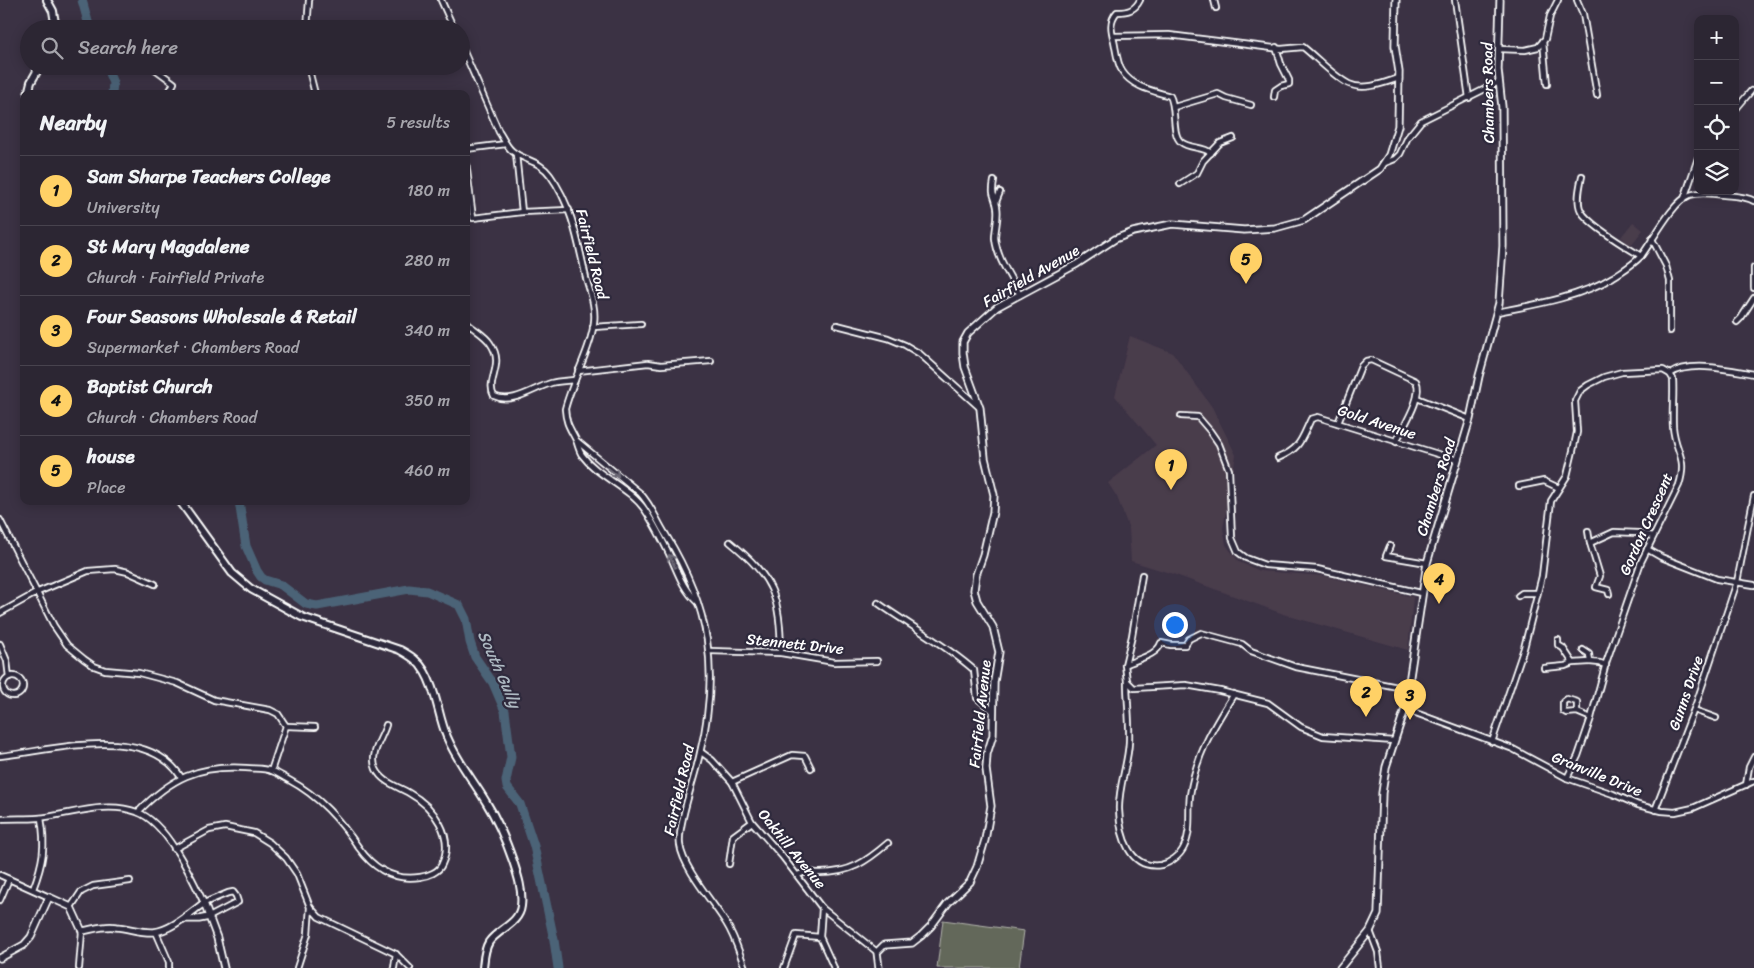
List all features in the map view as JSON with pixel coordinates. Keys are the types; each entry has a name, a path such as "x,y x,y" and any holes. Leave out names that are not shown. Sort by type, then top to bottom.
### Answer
{"main road":[{"path":"47,0 54,11 55,20"},
{"path":"29,90 35,75"},
{"path":"183,505 232,572 251,589 302,617 400,650 415,658 425,672 447,738 458,762 498,822 510,852 521,889 519,914 514,921 494,936 489,943 485,952 483,968"}],"street":[{"path":"308,20 309,0"},
{"path":"441,0 450,20"},
{"path":"1140,0 1136,8 1130,11 1117,12 1112,17 1111,26 1122,71 1134,82 1145,88 1170,96 1174,107 1176,134 1179,141 1187,146 1207,150 1210,153"},
{"path":"1214,0 1216,8"},
{"path":"1385,163 1398,126 1398,78 1395,46 1396,0"},
{"path":"1454,0 1469,98"},
{"name":"Chambers Road","path":"1340,968 1370,931 1378,914 1382,793 1386,767 1405,709 1426,562 1470,419 1479,376 1497,312 1503,246 1502,108 1499,82 1500,0"},
{"path":"1547,84 1544,41 1550,16 1558,0"},
{"path":"1577,0 1582,14 1597,95"},
{"path":"1113,36 1169,35 1276,47 1302,47 1349,84 1374,85 1398,78"},
{"path":"1499,49 1525,50 1538,47 1544,41"},
{"path":"1274,97 1275,90 1288,84 1289,80 1281,64 1276,47"},
{"name":"Fairfield Road","path":"470,66 506,144 516,154 537,163 549,173 558,186 569,210 593,304 594,322 565,409 566,420 581,454 592,465 636,499 645,510 688,594 697,602"},
{"path":"164,75 174,83 170,90"},
{"path":"311,75 315,90"},
{"path":"1385,163 1395,159 1400,154 1408,136 1421,121 1499,82"},
{"path":"1739,105 1751,91"},
{"path":"1174,107 1218,94 1251,105"},
{"path":"1180,184 1197,173 1203,161 1220,144 1233,138"},
{"path":"470,149 506,144"},
{"path":"516,154 522,212"},
{"name":"Fairfield Avenue","path":"877,952 884,945 912,943 931,926 948,903 970,882 977,867 985,840 991,806 986,769 987,754 993,735 994,682 999,652 997,640 988,619 977,602 974,590 976,575 983,555 993,512 994,495 985,458 980,408 965,367 962,353 963,342 968,333 991,312 1078,264 1115,239 1133,232 1172,224 1262,230 1304,220 1380,169 1385,163"},
{"path":"1684,199 1694,170"},
{"path":"1582,176 1579,194 1581,210 1599,228 1641,256"},
{"path":"994,181 992,194 998,211 995,224 999,254 1020,295"},
{"path":"996,202 1000,192"},
{"path":"1497,312 1580,292 1611,278 1641,256 1670,214 1684,199 1691,195 1700,193 1747,198 1754,201"},
{"path":"470,194 473,218 522,212 569,210"},
{"path":"1652,239 1666,266 1670,281 1670,331"},
{"path":"1754,268 1754,288"},
{"path":"1736,322 1741,318 1754,298"},
{"path":"593,327 641,324"},
{"path":"470,325 490,341 497,355 492,386 494,396 510,398 529,393 551,383 575,380"},
{"path":"838,325 888,338 905,345 920,354 980,408"},
{"path":"1338,423 1361,366 1366,361 1371,360 1416,381 1418,386 1417,398 1396,442"},
{"path":"578,371 648,363 661,365 711,362"},
{"path":"1492,742 1524,648 1543,567 1551,501 1567,476 1573,451 1577,432 1575,400 1580,391 1604,376 1622,372 1663,370 1670,374 1678,370 1706,367 1754,374"},
{"name":"Gordon Crescent","path":"1567,778 1578,756 1591,718 1631,588 1653,536 1679,485 1682,474 1683,465 1673,428 1673,379 1670,374"},
{"path":"1417,398 1470,419"},
{"path":"1181,416 1198,418 1219,444 1229,470 1232,538 1238,552 1246,558 1265,565 1317,569 1421,593"},
{"name":"Gold Avenue","path":"1278,458 1299,446 1311,419 1318,417 1457,460"},
{"name":"Fairfield Road","path":"576,440 640,493 648,502 675,549 703,618 710,651 710,693 701,752 679,838 683,856 701,887 727,924 735,939 745,968"},
{"path":"1519,486 1544,481 1559,488"},
{"name":"Gunns Drive","path":"1655,810 1694,710 1737,582 1754,496"},
{"path":"0,520 54,626 67,645 94,666 105,670 151,675 177,683 214,700 270,710 278,714 286,726"},
{"path":"1588,531 1600,576 1596,587 1608,590 1609,594"},
{"path":"1590,543 1614,532 1653,536"},
{"path":"730,542 751,559 768,582 776,601 780,621 781,653"},
{"path":"1390,546 1386,556 1426,562"},
{"path":"1647,549 1661,557 1717,579 1754,585"},
{"path":"0,613 38,592 88,571 115,570 128,572 155,584"},
{"path":"1142,574 1132,636 1125,665 1129,741 1119,809 1125,842 1130,854 1138,860 1150,865 1165,864 1175,859 1184,848 1188,832 1190,794 1198,759 1209,733 1234,694"},
{"path":"1518,596 1522,593 1537,593"},
{"path":"878,603 956,654 974,670 977,698 993,711"},
{"path":"1125,665 1139,658 1151,655 1160,647 1161,643 1185,645 1189,639 1201,632 1242,644 1251,651 1296,667 1408,689"},
{"path":"1558,640 1558,645 1563,648 1573,663"},
{"path":"0,644 7,661 9,677"},
{"path":"1583,650 1589,654 1590,662"},
{"name":"Stennett Drive","path":"710,651 781,653 834,662 877,661"},
{"path":"1544,668 1590,662 1600,662 1606,665"},
{"path":"9,677 18,678 22,682 23,689 16,695 10,695 5,691 4,681 9,677"},
{"path":"1127,681 1134,688 1186,685 1234,694 1268,703 1301,727 1323,736 1394,741"},
{"name":"Granville Drive","path":"1405,709 1513,750 1567,778 1655,810 1675,812 1693,808 1754,782"},
{"path":"1694,710 1716,718"},
{"path":"1577,712 1591,718"},
{"path":"138,812 151,798 181,777 194,773 232,768 271,771 296,784 321,802 337,818 364,854 378,868 392,876 410,879 425,877 440,868 446,855 447,843 442,826 432,812 411,794 388,783 376,768 375,751 386,725"},
{"path":"286,726 315,727"},
{"path":"271,771 286,726"},
{"path":"0,756 27,754 71,746 108,744 129,746 147,751 163,759 176,769 181,777"},
{"name":"Oakhill Avenue","path":"701,752 712,760 732,782 752,822 798,875 822,908 877,952"},
{"path":"732,782 792,755 805,756 811,768"},
{"path":"1746,785 1754,757"},
{"path":"0,819 40,818 107,808 138,812 158,826 174,849 204,903 220,945 224,968"},
{"path":"33,889 44,854 44,835 40,818"},
{"path":"729,864 733,836 752,822"},
{"path":"174,849 209,830 225,827 254,833 286,858 297,874 310,907 318,917 396,954 410,968"},
{"path":"798,875 806,871 819,873 844,871 860,865 888,843"},
{"path":"0,875 70,907 82,931 78,968"},
{"path":"0,900 9,879"},
{"path":"70,907 81,892 93,886 130,881"},
{"path":"82,931 106,926 139,932 156,932 184,919 204,903 228,893 235,893 238,899 238,902 210,917 184,919"},
{"path":"0,958 24,945 31,937 49,897"},
{"path":"297,968 308,934 310,907"},
{"path":"822,908 820,938 834,968"},
{"path":"1370,931 1378,952 1380,968"},
{"path":"156,932 169,968"},
{"path":"784,968 796,935 820,938"},
{"path":"877,952 879,968"},
{"path":"394,968 396,954"}],"shaded area":[{"path":"1633,222 1643,230 1631,245 1621,237"},
{"path":"1130,336 1173,353 1212,407 1236,455 1223,528 1226,545 1239,562 1260,571 1324,576 1413,597 1408,650 1289,616 1173,574 1131,561 1129,529 1117,497 1108,483 1156,445 1115,396"}],"green space":[{"path":"943,920 1024,931 1019,968 937,968"}],"waterway":[{"name":"South Gully","path":"82,0 88,20"},
{"name":"South Gully","path":"110,75 113,83 112,90"},
{"name":"South Gully","path":"240,505 246,546 261,577 281,585 306,604 317,606 409,589 427,591 459,605 466,619 475,657 493,683 505,711 511,757 506,781 507,787 520,804 534,846 558,968"}],"place":[{"name":"house","path":"1246,284"},
{"name":"Sam Sharpe Teachers College","path":"1171,490"},
{"name":"Baptist Church","path":"1439,604"},
{"name":"St Mary Magdalene","path":"1366,717"},
{"name":"Four Seasons Wholesale & Retail","path":"1410,720"}]}
